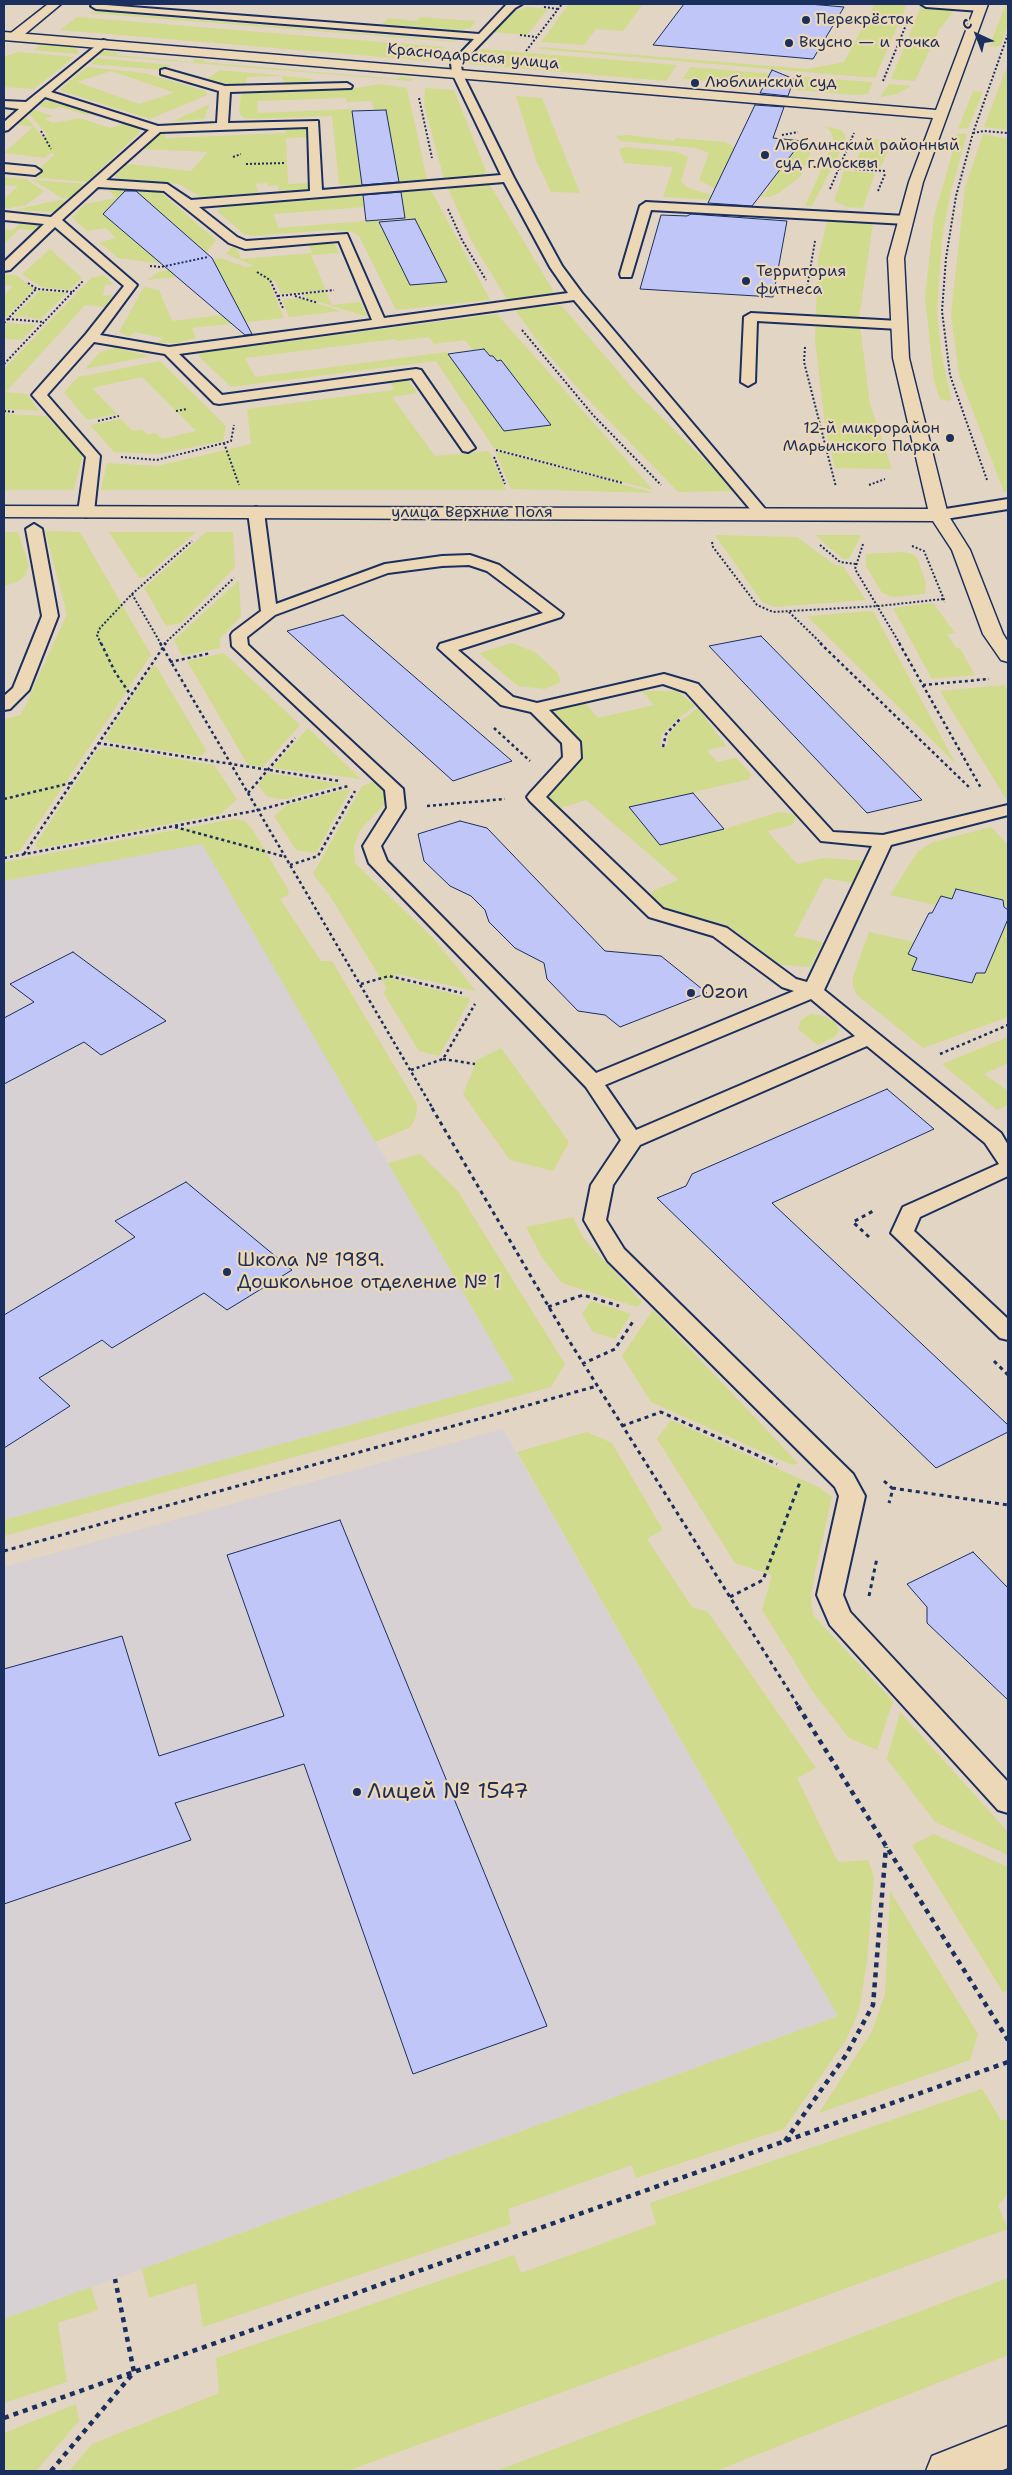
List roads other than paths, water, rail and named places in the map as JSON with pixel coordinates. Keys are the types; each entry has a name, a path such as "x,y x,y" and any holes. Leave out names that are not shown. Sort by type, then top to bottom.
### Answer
{"street":[{"path":"9,36 55,4"},
{"path":"981,6 916,182 896,258 901,358 939,515 961,550 993,634 1008,656"},
{"name":"Краснодарская улица","path":"9,36 940,114"},
{"name":"улица Верхние Поля","path":"4,512 939,515"},
{"path":"947,2471 1008,2447"}],"lane":[{"path":"517,4 511,6 456,64 456,73 466,88 508,178 556,267 577,296 761,513"},
{"path":"926,4 981,6"},
{"path":"96,6 482,37"},
{"path":"4,128 42,93 103,44"},
{"path":"165,72 225,89 347,86"},
{"path":"222,126 225,89"},
{"path":"42,93 156,129 314,123 316,194"},
{"path":"4,104 25,108"},
{"path":"4,267 156,129"},
{"path":"4,168 36,171"},
{"path":"188,204 508,178"},
{"path":"98,183 167,188 233,240 245,245 343,237 380,323"},
{"path":"626,274 646,206 906,220"},
{"path":"4,216 56,221 114,273 131,285 90,337 39,395 93,456 86,512"},
{"path":"90,337 169,351 577,296"},
{"path":"748,382 751,316 899,325"},
{"path":"169,351 219,400 416,373 468,448"},
{"path":"939,515 1005,504"},
{"path":"256,512 269,612"},
{"path":"4,705 21,690 50,616 34,529"},
{"path":"632,1140 593,1082 378,863 372,846 396,808 394,789 240,646 239,634 269,612 385,569 442,561 470,560 493,568 555,614 446,648 507,700 537,708 664,679 692,688 828,837 884,841 1002,812"},
{"path":"537,708 571,742 572,758 536,798 656,913 720,932 789,983 813,992 993,1138 1008,1162"},
{"path":"593,1082 813,992 884,841"},
{"path":"868,1038 632,1140 602,1185 595,1220 616,1255 844,1481 852,1496 830,1595 839,1618 1008,1801"},
{"path":"1008,1168 911,1212 902,1234 1008,1332"}],"place":[{"name":"Перекрёсток","path":"806,20"},
{"name":"Вкусно — и точка","path":"789,43"},
{"name":"Люблинский суд","path":"695,83"},
{"name":"Люблинский районный суд г.Москвы","path":"765,155"},
{"name":"Территория фитнеса","path":"746,281"},
{"name":"12-й микрорайон Марьинского Парка","path":"950,438"},
{"name":"Ozon","path":"691,993"},
{"name":"Школа № 1989. Дошкольное отделение № 1","path":"227,1272"},
{"name":"Лицей № 1547","path":"357,1792"}]}
